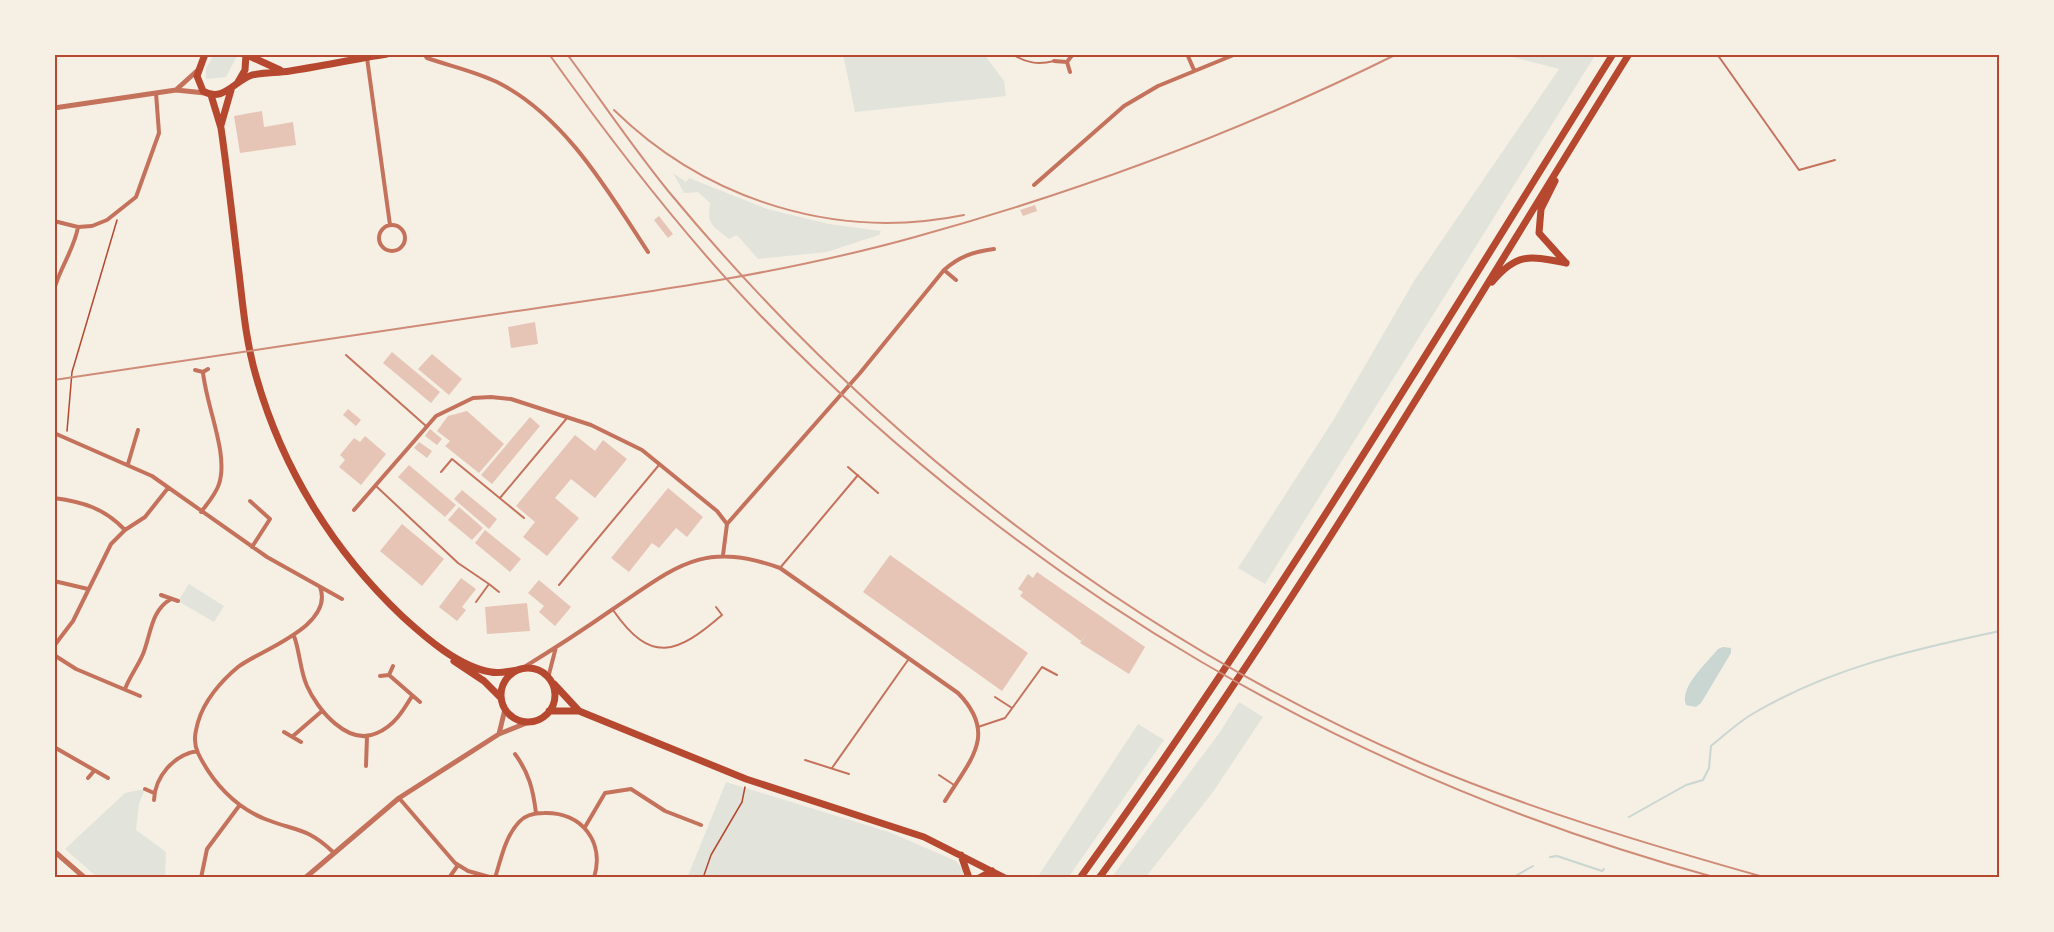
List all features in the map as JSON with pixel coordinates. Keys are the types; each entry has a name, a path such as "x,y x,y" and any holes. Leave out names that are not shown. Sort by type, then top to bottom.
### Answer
{"highway":[{"path":"209,94 228,92 235,85 261,73 286,72 387,54"},
{"path":"1080,878 1243,645 1371,444 1612,54"},
{"path":"1099,878 1221,706 1266,638 1388,447 1629,54"},
{"path":"221,128 225,104 245,70 246,55 286,72"},
{"path":"202,56 198,70 199,84 209,94 221,128 247,335 256,375 276,437 303,492 345,554 392,606 460,666 484,681 501,698 505,709 516,719 530,722 539,720 549,711 555,696 549,679"},
{"path":"1474,304 1500,272 1516,260 1538,257 1566,263 1539,233 1538,221 1571,148"},
{"path":"430,639 475,668 492,673 536,669 549,679 579,711"},
{"path":"501,698 505,681 519,670"},
{"path":"549,711 579,711 746,779 865,815 924,837 1005,878"},
{"path":"960,854 969,878"},
{"path":"978,878 992,871"}],"street":[{"path":"424,54 437,61 470,70 498,83 523,98 551,122 601,183 648,252"},
{"path":"1067,62 1073,54"},
{"path":"1187,54 1194,69"},
{"path":"1034,185 1124,106 1194,69 1236,54"},
{"path":"367,57 390,225"},
{"path":"1054,61 1067,62"},
{"path":"1067,62 1070,72"},
{"path":"176,90 198,70"},
{"path":"54,108 176,90 209,94"},
{"path":"54,221 78,227 99,223 136,197 159,133 156,93"},
{"path":"390,225 402,230 405,237 403,245 392,251 384,248 380,241 383,229 390,225"},
{"path":"54,290 60,270 74,248 78,227"},
{"path":"723,555 727,524 825,410 860,373 944,270 958,258 972,252 994,249"},
{"path":"944,270 956,280"},
{"path":"195,370 203,372 208,369"},
{"path":"201,512 220,484 222,464 204,391 203,372"},
{"path":"354,510 426,426 445,410 474,398 511,399 567,417 623,440 660,464 717,511 727,524"},
{"path":"128,464 138,437 138,430"},
{"path":"54,433 128,464 168,488 252,547 342,599"},
{"path":"129,435 138,437"},
{"path":"54,646 73,621 106,552 125,530 145,517 168,488"},
{"path":"54,498 93,505 107,512 125,530"},
{"path":"250,501 270,519 252,547"},
{"path":"519,670 613,610 665,573 700,559 723,555 748,556 780,568 958,693 974,713 978,728 978,748 945,801"},
{"path":"54,581 88,589"},
{"path":"320,587 322,593 316,614 294,636 255,656 225,678 200,715 194,735 197,751 218,785 239,806 265,819 302,829 319,838 333,852"},
{"path":"161,595 178,601"},
{"path":"125,689 142,656 155,614 162,603 171,599"},
{"path":"294,636 305,683 322,711 348,732 367,736 389,726 400,715 412,696"},
{"path":"549,679 549,665 556,646"},
{"path":"54,655 76,669 140,696"},
{"path":"389,675 393,666"},
{"path":"380,676 389,675 420,702"},
{"path":"499,734 505,709"},
{"path":"293,736 322,711"},
{"path":"305,878 399,798 499,734 530,722"},
{"path":"284,732 301,742"},
{"path":"366,766 367,736"},
{"path":"54,747 108,778"},
{"path":"154,800 154,793 165,771 181,757 197,751"},
{"path":"358,755 365,754"},
{"path":"514,754 526,769 532,786 536,813"},
{"path":"88,778 94,771"},
{"path":"144,789 154,793"},
{"path":"585,827 605,793 620,789 631,789 665,811 701,825"},
{"path":"399,798 458,865 494,878 508,838 520,820 536,813 557,813 585,827 596,846 598,865 594,878"},
{"path":"201,878 207,849 239,806"},
{"path":"54,851 85,878"},
{"path":"449,878 458,865"}],"lane":[{"path":"1012,54 1023,61 1044,64 1054,61"},
{"path":"1717,54 1799,170 1835,160"},
{"path":"346,355 426,426"},
{"path":"500,498 567,417"},
{"path":"441,472 452,459 524,518"},
{"path":"559,585 660,464"},
{"path":"848,467 878,493"},
{"path":"780,568 858,475"},
{"path":"376,485 459,563 499,592"},
{"path":"476,602 489,584"},
{"path":"613,610 636,638 656,648 665,649 682,645 707,628 722,615 716,607"},
{"path":"832,768 908,660"},
{"path":"978,728 1005,718 1042,667 1057,675"},
{"path":"995,697 1012,708"},
{"path":"805,760 849,774"},
{"path":"939,775 954,786"}],"path":[{"path":"65,438 72,372 119,211"},
{"path":"703,878 711,855 742,802 746,779"}],"shaded area":[{"path":"238,54 226,77 206,79 206,68 214,55"},
{"path":"843,54 984,54 1004,81 1006,96 855,112"},
{"path":"1501,54 1596,54 1265,584 1238,568 1334,419 1414,281 1559,69"},
{"path":"673,173 686,182 689,178 767,209 829,224 881,231 879,235 827,252 758,259 737,235 729,239 715,228 709,216 710,203 698,192 684,193"},
{"path":"189,584 224,606 214,622 178,601"},
{"path":"1731,648 1731,653 1701,703 1696,707 1686,705 1686,691 1690,683 1718,649"},
{"path":"1239,702 1263,717 1213,792 1145,878 1111,878 1220,732"},
{"path":"1138,724 1164,740 1068,878 1037,878"},
{"path":"726,782 889,832 956,861 963,870 963,878 687,878"},
{"path":"145,789 139,804 136,830 166,852 165,878 98,878 65,849 125,793"}],"building":[{"path":"262,111 264,127 293,122 296,145 240,153 234,116"},
{"path":"1035,205 1037,211 1023,216 1020,210"},
{"path":"659,216 673,234 668,238 654,220"},
{"path":"535,322 538,344 511,348 508,327"},
{"path":"392,352 440,392 431,403 383,363"},
{"path":"432,354 462,379 449,395 418,369"},
{"path":"348,409 361,420 356,426 343,415"},
{"path":"467,411 504,444 479,473 445,446 450,441 437,431 448,416"},
{"path":"530,417 540,426 492,484 481,475"},
{"path":"430,429 442,439 437,445 425,436"},
{"path":"575,435 595,451 603,440 627,459 595,498 571,479 555,498 579,518 547,556 523,537 535,522 516,506"},
{"path":"365,436 386,454 361,485 339,467 345,460 340,455 354,438 360,442"},
{"path":"419,442 432,451 427,458 414,448"},
{"path":"409,465 456,505 445,517 398,477"},
{"path":"668,488 703,517 687,537 676,528 659,548 652,543 629,572 611,558"},
{"path":"462,490 497,519 489,529 454,499"},
{"path":"459,507 483,528 472,540 448,520"},
{"path":"402,524 444,559 422,586 380,551"},
{"path":"485,530 521,559 510,572 475,543"},
{"path":"890,555 1028,653 1002,691 863,592"},
{"path":"1037,572 1145,647 1129,674 1080,643 1086,635 1081,641 1020,596 1023,592 1018,589 1028,574 1033,578"},
{"path":"461,578 476,589 462,607 466,610 457,621 439,607"},
{"path":"539,580 571,607 555,626 539,612 544,606 528,593"},
{"path":"527,603 530,631 487,634 485,607"}],"waterway":[{"path":"1629,817 1686,785 1703,780 1709,768 1711,746 1737,724 1783,697 1874,662 2000,631"},
{"path":"1550,857 1557,856 1602,871 1604,869"},
{"path":"1512,878 1533,866"},
{"path":"1386,877 1393,878"}],"railway":[{"path":"549,54 650,189 704,254 761,316 863,414 971,504 1083,587 1201,662 1323,728 1450,786 1581,836 1717,878"},
{"path":"567,54 669,192 747,281 830,366 918,447 1011,522 1107,591 1207,655 1312,712 1419,762 1505,796 1592,826 1767,878"},
{"path":"54,380 667,289 866,250 1039,200 1160,157 1280,109 1397,54"},
{"path":"614,110 651,142 690,168 732,190 776,206 822,217 869,222 916,222 964,215"}]}
